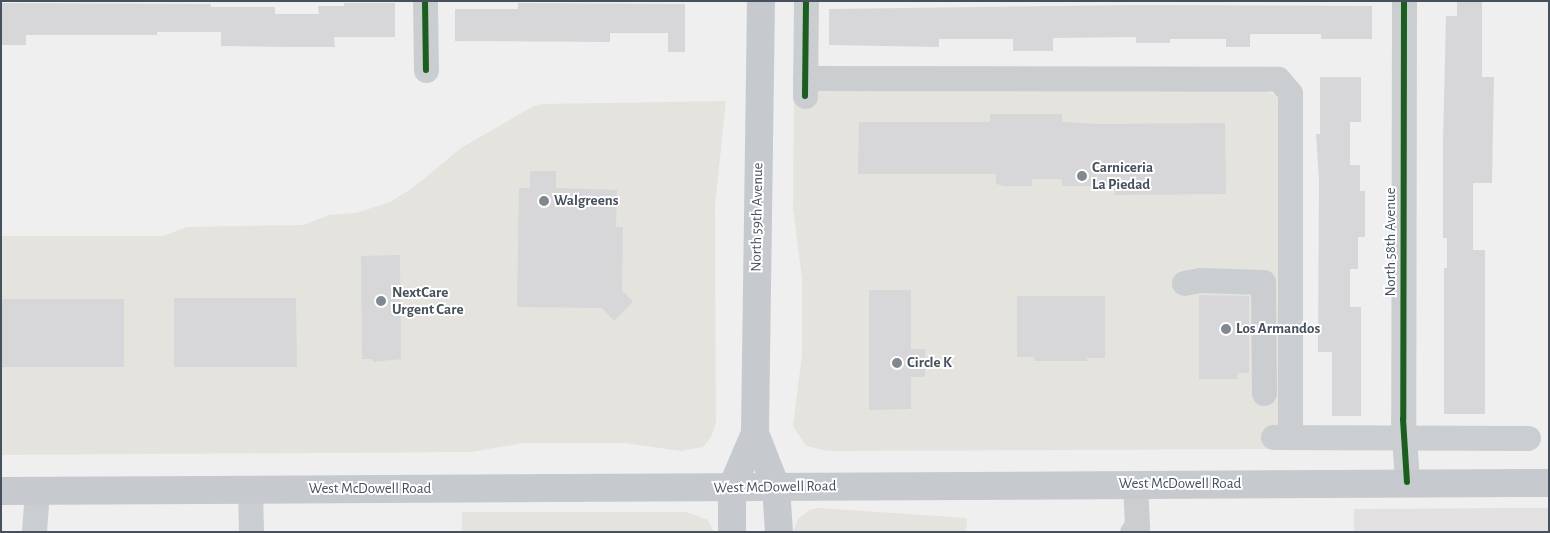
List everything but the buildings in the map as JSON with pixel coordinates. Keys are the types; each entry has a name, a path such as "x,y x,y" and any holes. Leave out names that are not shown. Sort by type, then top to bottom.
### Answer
{"main road":[{"name":"North 59th Avenue","path":"732,532 732,488 754,433 760,1"},
{"name":"North 59th Avenue","path":"754,433 776,487 779,532"},
{"name":"West McDowell Road","path":"1,491 732,488 1407,482 1549,483"}],"street":[{"path":"425,1 426,70"},
{"path":"806,1 805,87 1278,79 1290,92 1281,437 1528,438"},
{"name":"North 58th Avenue","path":"1404,1 1404,437 1407,482"},
{"path":"1184,283 1200,280 1263,282 1264,393"},
{"path":"1135,484 1137,530"},
{"path":"37,490 37,530"},
{"path":"250,490 251,532"}],"shaded area":[{"path":"794,90 1270,92 1278,98 1279,449 828,451 806,446 793,426 802,355 802,279 793,208"},
{"path":"726,101 715,206 716,423 711,437 703,447 681,451 624,443 524,443 470,452 1,455 1,236 163,236 187,227 304,225 329,215 356,213 390,202 414,187 461,148 532,107 543,104"},
{"path":"819,508 967,518 966,532 793,532 798,519 809,510"},
{"path":"1549,508 1549,532 1354,532 1354,509"},
{"path":"462,512 687,512 708,520 714,532 462,532"}],"cycle path":[{"path":"425,1 426,70"},
{"path":"805,96 806,1"},
{"path":"1404,1 1403,419 1407,482"}],"place":[{"name":"Carniceria La Piedad","path":"1082,176"},
{"name":"Walgreens","path":"544,201"},
{"name":"NextCare Urgent Care","path":"381,301"},
{"name":"Los Armandos","path":"1226,329"},
{"name":"Circle K","path":"897,363"}]}
